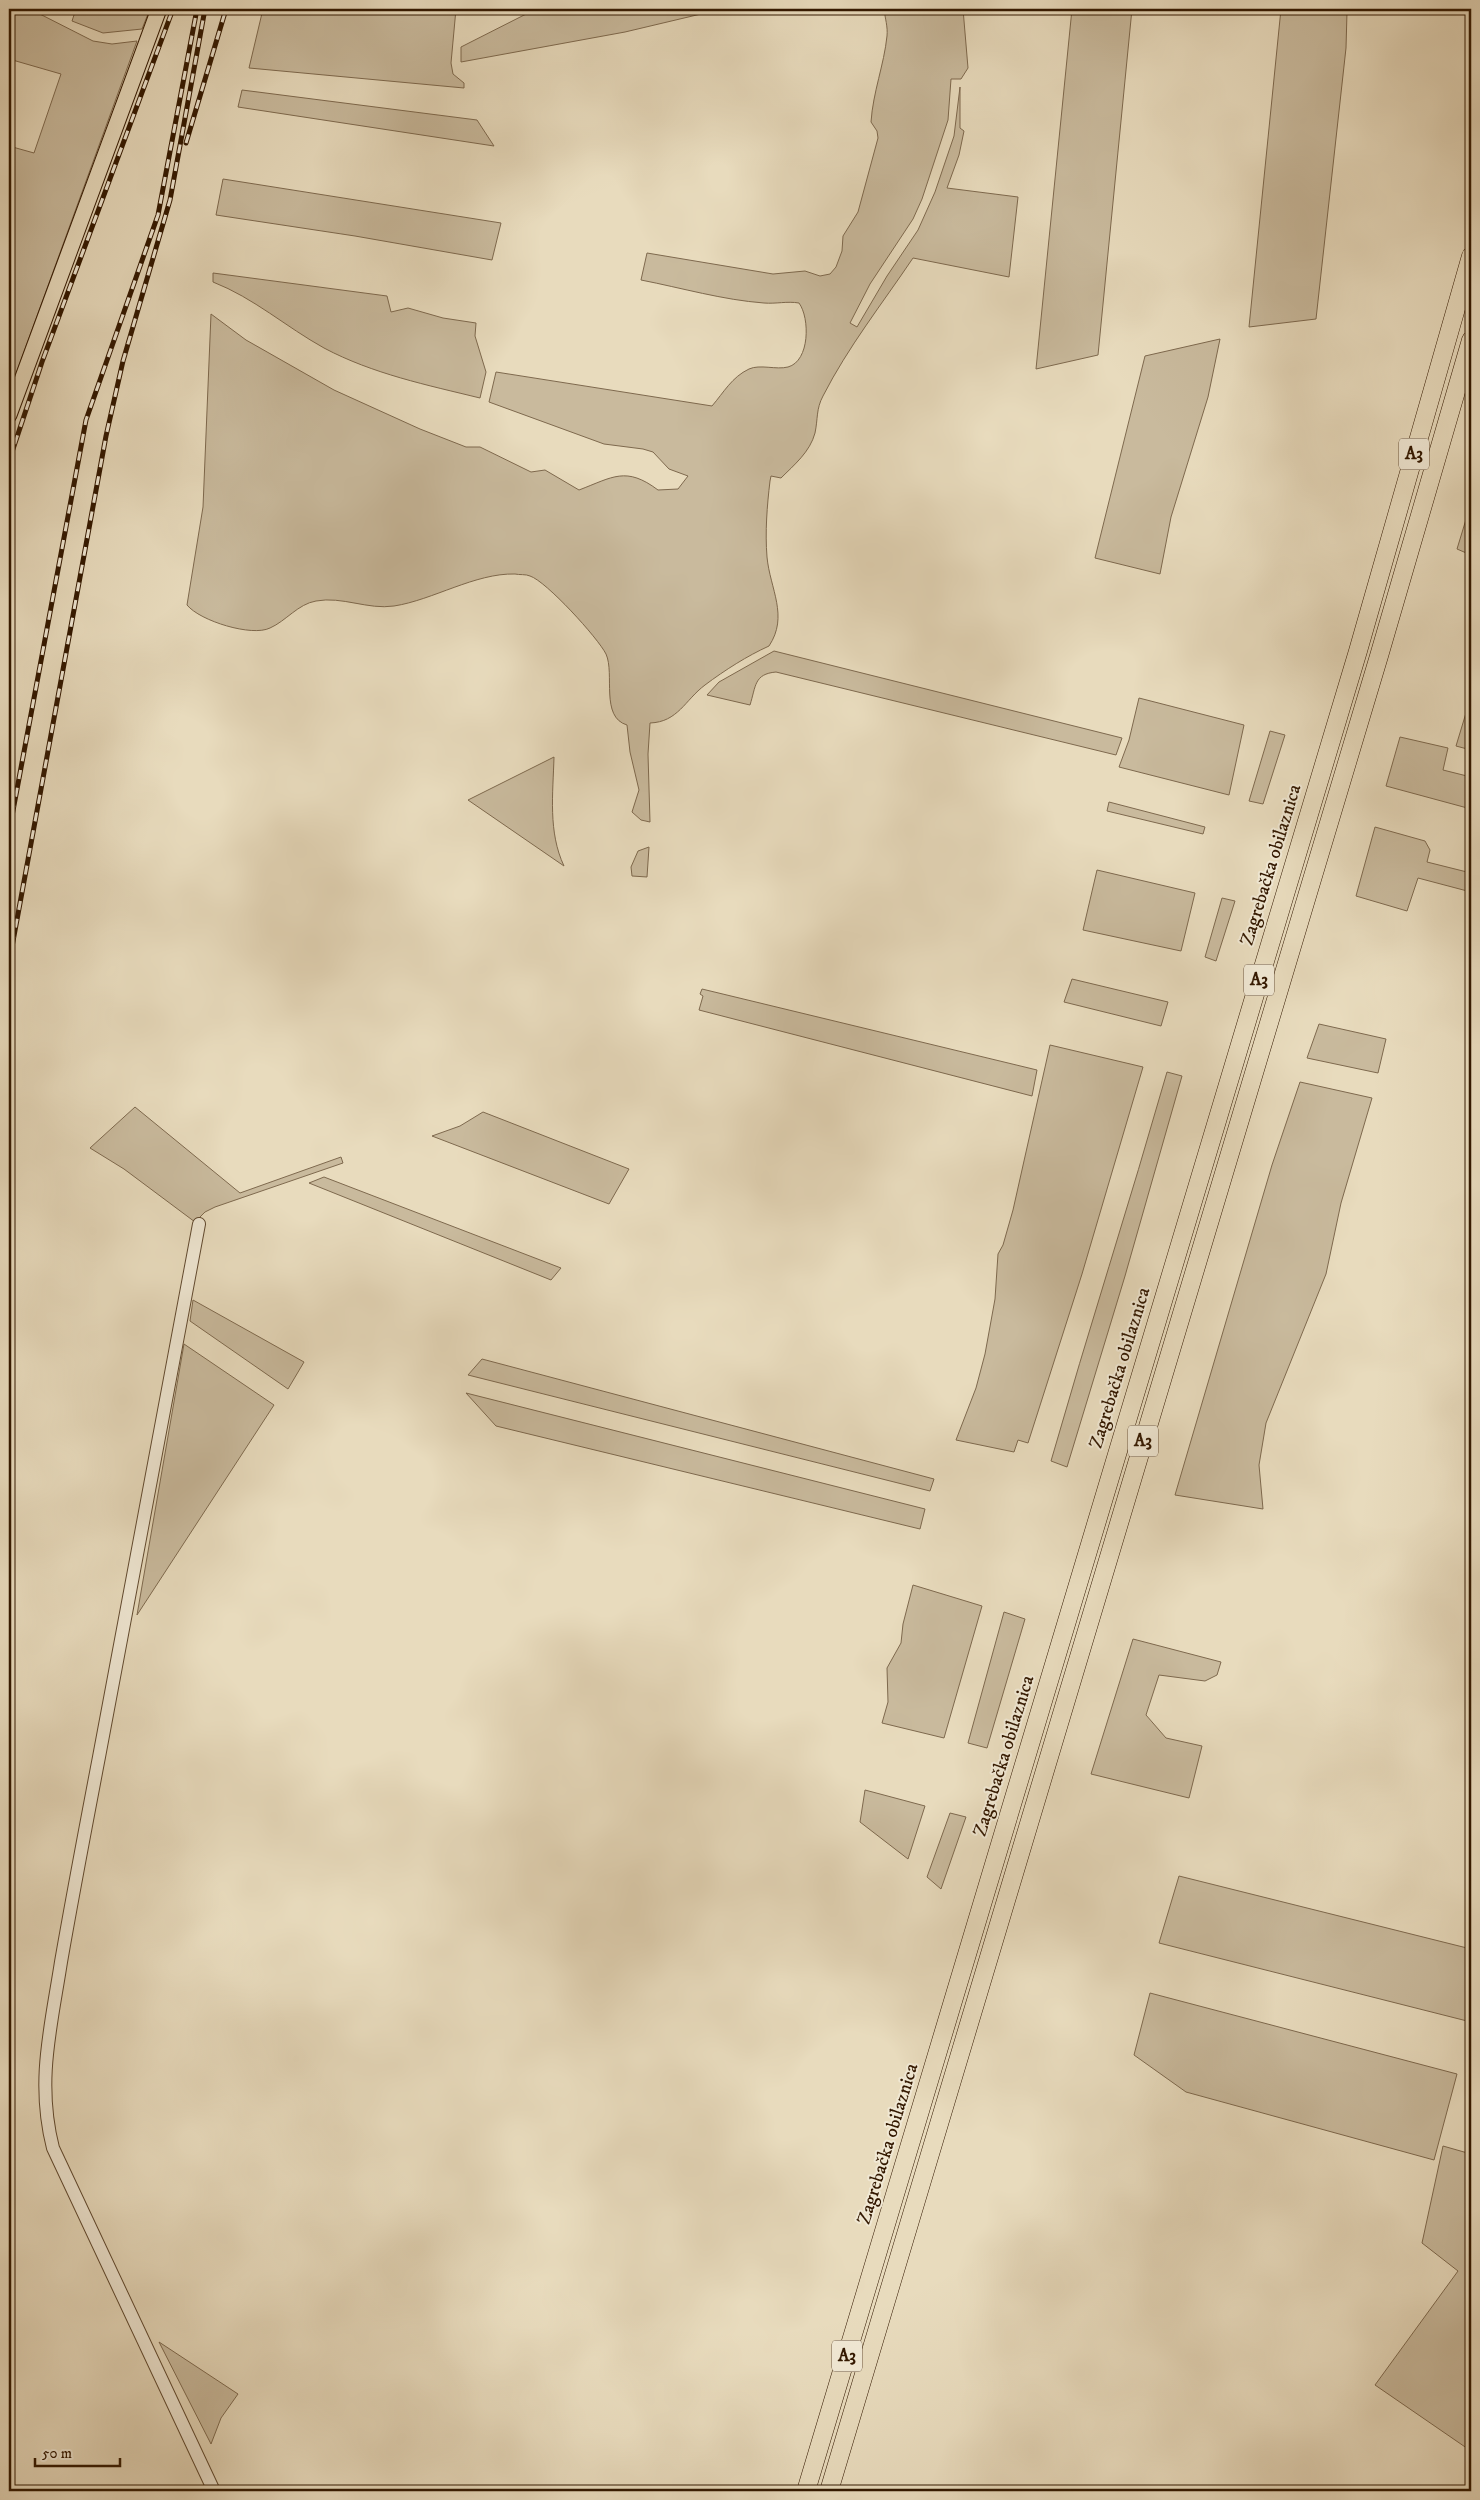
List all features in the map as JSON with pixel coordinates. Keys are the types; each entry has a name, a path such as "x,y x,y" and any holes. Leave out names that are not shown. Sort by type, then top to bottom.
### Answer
{"highway":[{"name":"Zagrebačka obilaznica","path":"806,2491 1358,651 1471,256"},
{"name":"A3","path":"829,2491 1382,646 1471,340"}],"main road":[{"path":"9,415 158,9"}],"street":[{"path":"199,1224 135,1571 67,1919 46,2057 44,2086 46,2119 53,2148 214,2491"}],"shaded area":[{"path":"9,9 30,9 93,41 112,44 137,41 9,393 9,146 34,153 61,74 9,59"},
{"path":"76,9 150,9 142,29 103,33 72,21"},
{"path":"263,9 456,9 451,63 453,74 464,83 464,88 249,68"},
{"path":"536,9 722,9 625,32 461,62 461,47"},
{"path":"884,9 963,9 968,68 961,79 951,79 948,120 922,199 913,219 870,284 850,323 857,327 887,276 918,230 935,192 954,136 960,87 960,128 964,131 959,155 947,188 1018,197 1009,277 913,258 854,343 821,401 813,440 801,458 781,478 771,476 766,538 769,569 777,602 778,624 775,635 769,646 713,679 668,719 650,723 648,754 650,822 641,820 632,812 639,790 630,752 627,725 619,720 611,704 606,654 571,611 548,588 530,576 515,574 485,578 409,603 394,606 374,606 336,600 316,601 298,609 276,625 262,630 239,629 214,622 203,617 187,605 203,507 211,314 246,340 334,390 420,429 466,447 480,447 531,472 545,470 579,490 619,476 637,478 658,490 678,489 688,476 669,469 653,452 604,444 489,402 496,372 712,406 743,372 758,367 783,368 795,363 801,357 806,338 805,318 799,303 764,303 733,299 641,280 647,253 773,274 805,271 820,276 830,274 836,267 842,251 843,236 858,212 878,138 877,131 871,122 887,36"},
{"path":"1072,9 1132,9 1098,355 1036,369"},
{"path":"1281,9 1342,9 1347,12 1346,48 1316,319 1249,327"},
{"path":"242,90 477,120 494,146 238,107"},
{"path":"223,179 501,223 492,260 355,236 216,215"},
{"path":"213,273 387,296 391,312 408,308 443,318 476,323 475,336 486,372 480,398 400,378 343,357 310,340 256,304 213,282"},
{"path":"1220,339 1208,397 1171,517 1160,574 1095,558 1145,356"},
{"path":"1471,503 1471,555 1457,549"},
{"path":"774,651 1122,738 1116,755 776,672 769,673 760,678 755,687 750,705 707,695 719,682"},
{"path":"1139,698 1244,725 1229,795 1119,767 1129,740"},
{"path":"1469,703 1471,704 1471,750 1456,746"},
{"path":"1270,731 1285,735 1263,804 1249,801"},
{"path":"1400,737 1448,748 1443,770 1471,777 1471,809 1386,786"},
{"path":"554,757 554,826 559,853 564,866 468,800"},
{"path":"1109,802 1205,827 1203,834 1107,811"},
{"path":"1375,827 1425,841 1430,850 1427,862 1471,873 1471,892 1418,878 1407,911 1356,896"},
{"path":"649,847 647,877 632,876 631,867 638,851"},
{"path":"1097,870 1195,893 1181,951 1083,930"},
{"path":"1222,898 1235,901 1216,961 1205,957"},
{"path":"1072,979 1168,1002 1161,1026 1064,1002"},
{"path":"702,989 1037,1070 1032,1096 699,1010 703,996 700,994"},
{"path":"1319,1024 1386,1039 1378,1073 1307,1058"},
{"path":"1050,1045 1143,1067 1082,1274 1028,1443 1018,1440 1014,1452 956,1440 976,1388 985,1354 995,1299 998,1254 1003,1245 1013,1210"},
{"path":"1167,1072 1182,1076 1125,1276 1067,1467 1051,1461"},
{"path":"1300,1082 1372,1098 1341,1203 1326,1274 1266,1423 1259,1465 1263,1509 1175,1495 1272,1165"},
{"path":"135,1107 240,1193 341,1157 343,1163 215,1207 205,1212 195,1222 124,1169 90,1148"},
{"path":"483,1112 629,1169 609,1204 432,1136 460,1126"},
{"path":"324,1177 561,1268 551,1280 309,1183"},
{"path":"193,1300 304,1362 288,1389 190,1321"},
{"path":"184,1344 274,1405 137,1615"},
{"path":"482,1359 934,1479 930,1491 468,1375"},
{"path":"466,1393 925,1509 920,1529 496,1426"},
{"path":"913,1585 982,1606 944,1738 882,1723 888,1702 887,1668 901,1643 903,1624"},
{"path":"1004,1612 1025,1619 987,1748 968,1743"},
{"path":"1133,1639 1221,1662 1217,1675 1205,1681 1159,1675 1146,1715 1166,1738 1202,1746 1189,1798 1091,1774"},
{"path":"865,1790 925,1806 908,1859 860,1822"},
{"path":"950,1813 966,1817 941,1889 927,1877"},
{"path":"1179,1876 1471,1949 1471,2022 1159,1943"},
{"path":"1150,1993 1457,2074 1434,2160 1186,2092 1134,2055"},
{"path":"1443,2146 1471,2154 1471,2451 1375,2385 1458,2271 1422,2243"},
{"path":"159,2342 238,2394 221,2418 211,2444"}],"railway":[{"path":"9,461 42,362 173,9"},
{"path":"9,832 86,420 158,215 197,9"},
{"path":"9,963 106,436 123,361 170,200 205,9"},
{"path":"186,143 226,9"}]}
